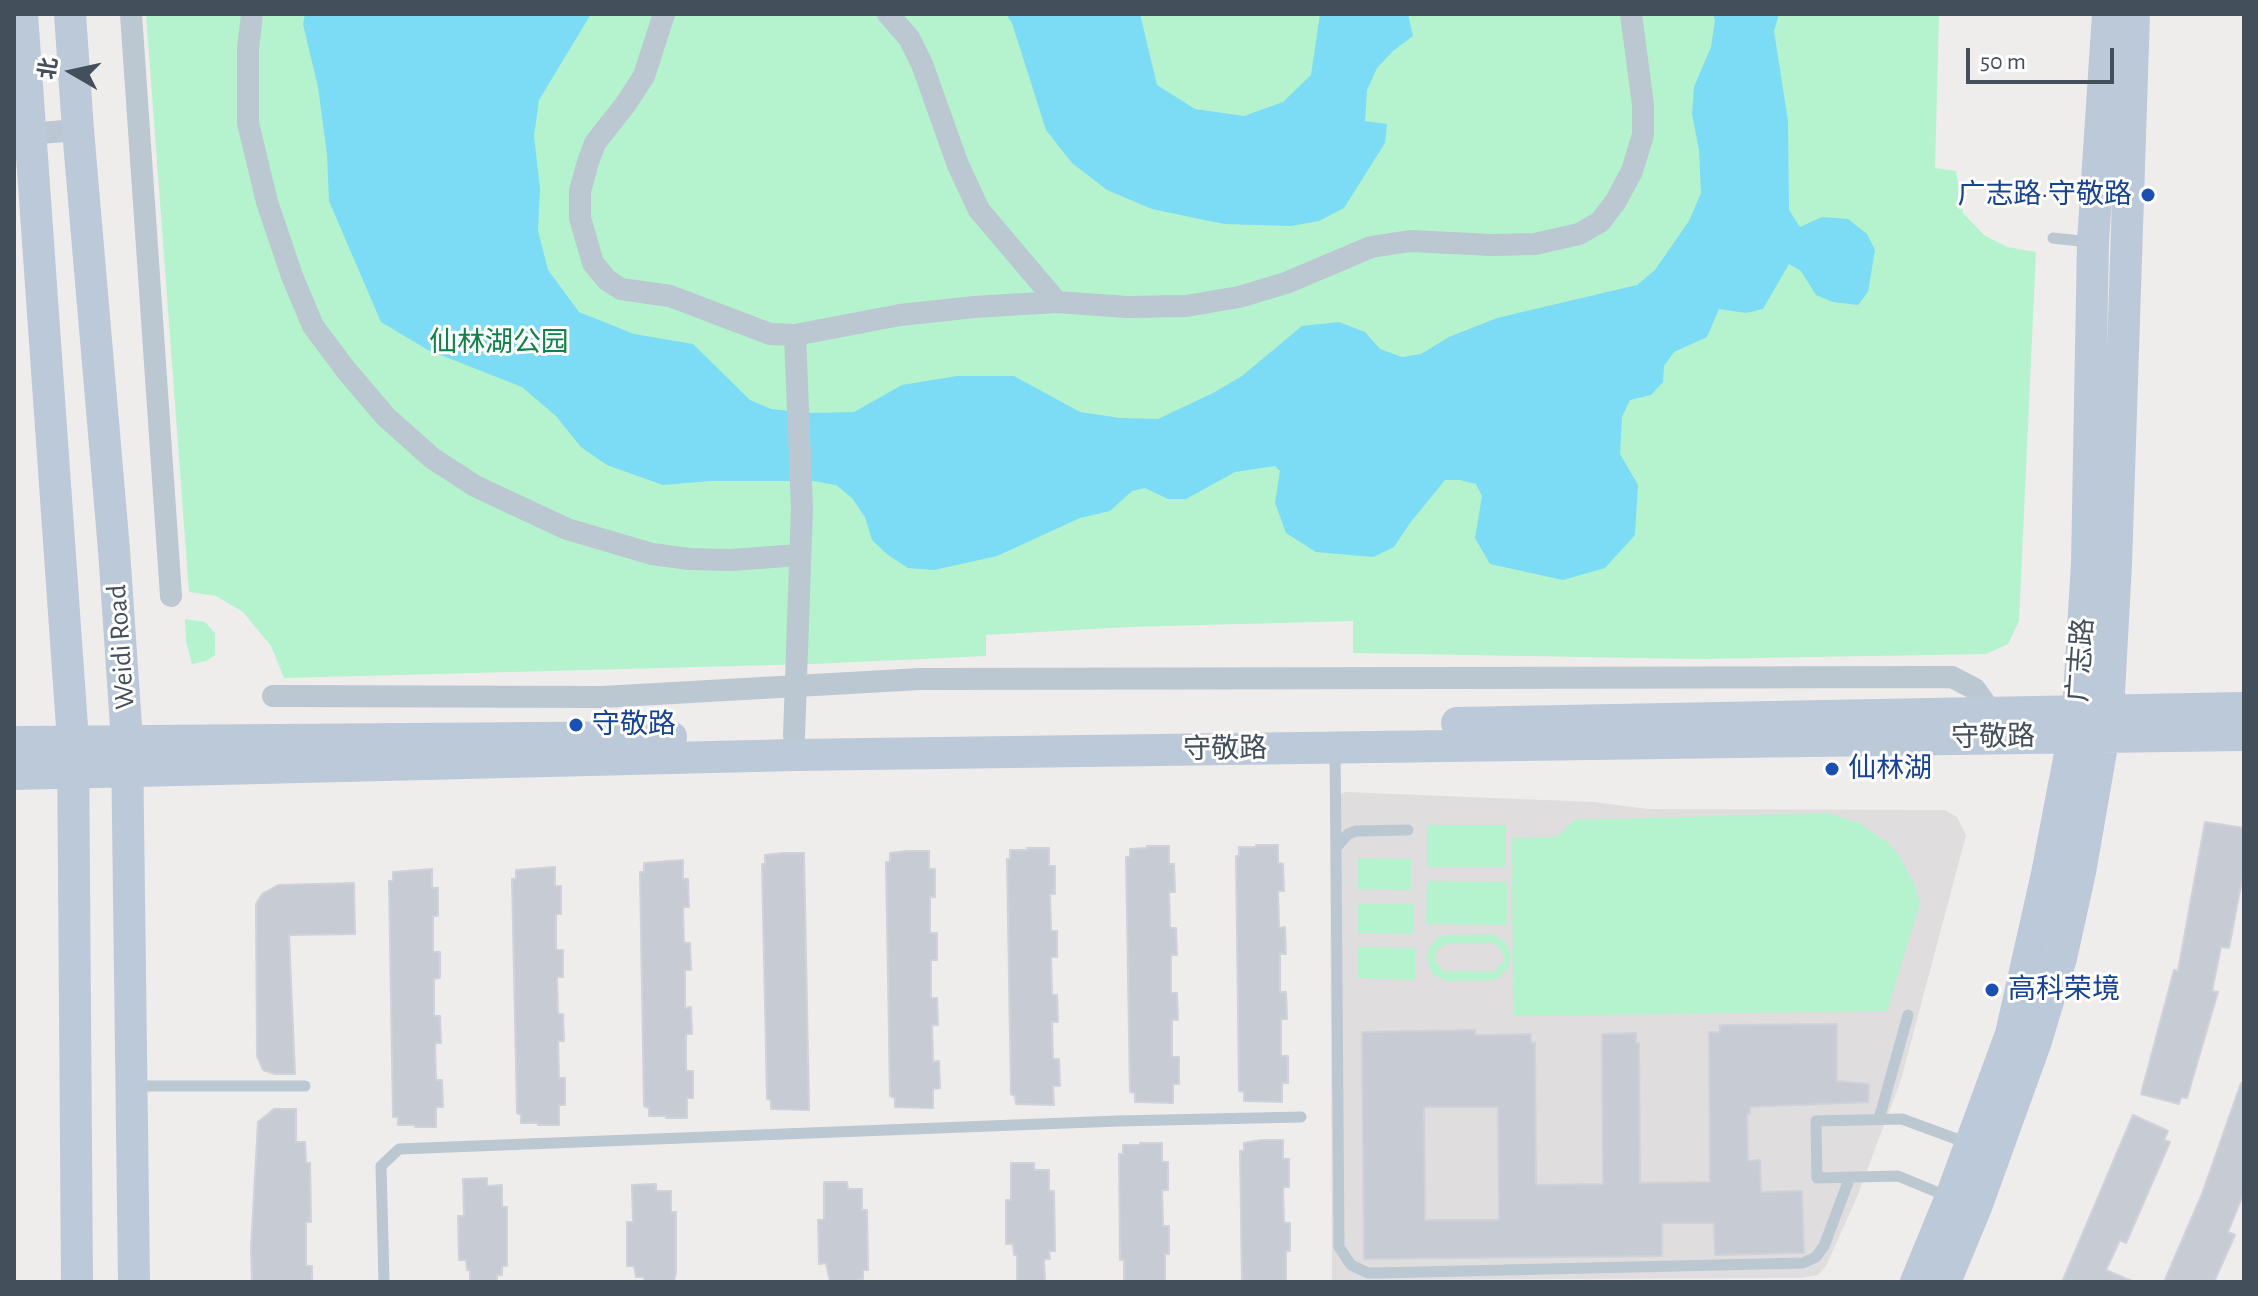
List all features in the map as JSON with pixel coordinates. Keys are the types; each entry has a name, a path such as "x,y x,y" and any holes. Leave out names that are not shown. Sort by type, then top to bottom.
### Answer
{"main road":[{"name":"Weidi Road","path":"22,14 22,134 42,280 73,741 77,1282"},
{"name":"Weidi Road","path":"70,14 128,757 134,1282"},
{"name":"广志路","path":"1916,1282 2011,1034 2047,874 2090,724 2087,563 2093,242 2108,14"},
{"name":"广志路","path":"1945,1282 2036,1041 2061,958 2080,872 2090,724 2117,533 2134,14"},
{"name":"守敬路","path":"14,742 73,741 128,757 795,755 1335,747 2090,724 2244,708"},
{"name":"守敬路","path":"14,774 73,773 128,757 794,736 1992,713 2090,724 2244,735"}],"street":[{"path":"131,14 171,596"},
{"path":"252,14 248,49 248,123 267,202 313,326 386,417 432,458 475,486 567,529 652,554 689,559 731,560 799,555"},
{"path":"664,14 644,76 595,143 588,162 580,191 580,218 593,263 607,280 621,289 670,296 770,334 795,335 900,315 1057,302 1127,307 1186,306 1239,297 1286,283 1371,247 1410,241 1535,244 1579,234 1600,222 1616,201 1632,171 1643,135 1643,105 1631,14"},
{"path":"888,14 909,38 922,64 958,165 979,210 1057,302"},
{"path":"22,134 78,130"},
{"path":"794,736 802,508 795,335"},
{"path":"273,696 603,697 920,679 1952,677 1975,689 1992,713"}],"lane":[{"path":"2053,238 2093,242"},
{"path":"1335,747 1339,1247 1351,1265 1368,1273 1377,1273 1803,1263 1816,1257 1824,1246 1850,1177"},
{"path":"1336,848 1341,840 1356,831 1408,830"},
{"path":"1879,1119 1908,1015"},
{"path":"132,1086 305,1086"},
{"path":"384,1282 381,1166 399,1149 1118,1121 1301,1117"},
{"path":"1951,1197 1898,1176 1817,1178 1816,1121 1902,1119 1970,1144"}],"shaded area":[{"path":"1345,792 1594,802 1648,809 1945,810 1957,817 1966,835 1901,1080 1857,1197 1826,1266 1818,1275 1801,1278 1332,1280 1330,807 1336,796"}],"green space":[{"name":"仙林湖公园","path":"146,14 1939,14 1935,168 1956,171 1963,213 1984,235 2007,247 2036,252 2019,621 2008,644 1986,654 1697,659 1353,653 1353,621 1128,627 986,635 986,656 812,664 284,678 271,646 243,612 216,596 189,592"},
{"path":"185,619 205,622 215,633 215,655 206,661 192,664 186,642"},
{"path":"1827,813 1859,823 1887,842 1899,855 1915,886 1920,903 1887,1011 1513,1016 1512,838 1557,837 1574,820"},
{"path":"1427,825 1506,825 1506,867 1427,867"},
{"path":"1358,858 1411,859 1411,890 1358,889"},
{"path":"1427,881 1507,882 1507,925 1426,924"},
{"path":"1358,903 1413,904 1413,934 1358,933"},
{"path":"1492,934 1505,941 1511,955 1508,968 1493,980 1447,981 1434,975 1427,956 1429,948 1438,937","holes":["1447,943 1493,943 1502,950 1504,961 1493,972 1443,971 1436,962 1437,950"]},
{"path":"1358,947 1415,948 1415,980 1357,978"}],"water":[{"path":"305,14 591,14 539,100 534,136 540,189 538,231 548,270 579,312 634,334 693,344 750,400 771,409 808,413 854,412 902,385 957,376 1014,376 1080,412 1120,418 1158,419 1242,376 1302,326 1339,322 1365,332 1380,349 1402,357 1421,354 1449,337 1497,318 1637,285 1655,270 1689,221 1701,193 1699,150 1692,114 1694,87 1711,47 1715,21 1713,14 1779,14 1774,31 1788,121 1789,210 1800,227 1822,217 1848,219 1867,234 1875,250 1868,292 1858,305 1833,302 1816,295 1801,271 1789,264 1763,309 1746,313 1719,309 1707,337 1674,352 1664,366 1663,382 1651,395 1630,400 1622,417 1620,454 1638,485 1635,535 1605,568 1563,580 1490,564 1475,538 1482,496 1476,484 1460,480 1445,480 1394,547 1373,557 1316,552 1286,533 1275,503 1280,471 1275,466 1235,472 1186,499 1168,499 1145,488 1132,491 1110,511 1080,518 997,556 934,570 908,568 872,540 865,517 852,498 836,485 814,481 710,481 663,485 607,465 581,447 556,416 522,387 428,350 381,322 329,201 327,154 318,87 303,24"},
{"path":"1006,14 1140,14 1157,85 1195,109 1244,116 1283,102 1311,75 1320,14 1408,14 1413,36 1377,68 1367,90 1365,121 1387,124 1385,143 1344,208 1319,221 1291,226 1224,224 1152,209 1107,190 1072,163 1046,130 1012,23"}],"building":[{"path":"2205,822 2244,828 2244,869 2229,948 2221,947 2212,991 2218,992 2187,1098 2181,1097 2179,1104 2141,1094 2174,970 2178,971"},
{"path":"1278,845 1278,863 1283,864 1284,891 1278,891 1279,928 1285,927 1286,954 1280,954 1280,992 1286,992 1287,1019 1281,1019 1281,1056 1288,1056 1288,1083 1282,1083 1282,1102 1244,1101 1244,1092 1239,1091 1236,856 1239,856 1239,847"},
{"path":"1169,846 1169,864 1174,864 1175,892 1169,892 1170,928 1176,928 1177,955 1171,955 1171,993 1177,993 1178,1020 1172,1020 1172,1057 1179,1057 1179,1084 1173,1084 1173,1103 1135,1102 1135,1093 1130,1092 1126,857 1130,857 1130,849"},
{"path":"1049,848 1049,866 1055,866 1055,894 1050,894 1051,931 1057,931 1057,957 1051,957 1052,995 1057,995 1058,1022 1052,1022 1053,1059 1059,1059 1060,1086 1053,1086 1054,1105 1016,1104 1015,1096 1011,1094 1007,859 1010,859 1010,850"},
{"path":"929,851 929,869 935,869 935,897 930,897 930,933 937,933 937,960 931,960 931,998 937,998 938,1025 932,1025 933,1062 939,1061 940,1088 933,1089 933,1108 895,1107 895,1098 890,1096 886,862 890,862 890,853"},
{"path":"804,853 809,1110 771,1109 771,1100 767,1099 762,864 765,864 765,855"},
{"path":"683,860 683,879 688,879 689,907 683,907 684,943 690,943 691,970 685,970 685,1008 691,1007 692,1034 686,1034 686,1071 693,1071 693,1098 687,1098 687,1118 666,1118 649,1116 649,1108 644,1106 640,872 644,872 644,863"},
{"path":"555,867 555,886 561,886 561,914 556,914 556,950 563,950 563,977 557,977 558,1014 563,1014 564,1041 558,1041 559,1078 565,1078 565,1105 559,1105 559,1125 538,1125 521,1123 521,1115 517,1113 512,879 516,879 516,870"},
{"path":"432,869 432,888 438,888 438,916 433,916 433,952 440,952 440,978 434,979 434,1016 440,1016 441,1043 435,1043 436,1080 442,1080 443,1107 436,1107 436,1127 415,1127 398,1125 398,1117 393,1117 389,881 393,881 393,872"},
{"path":"354,883 355,934 289,935 295,1074 275,1074 263,1070 257,1056 256,904 262,894 278,885"},
{"path":"1837,1024 1837,1081 1869,1084 1868,1102 1750,1107 1750,1114 1747,1114 1748,1161 1760,1160 1761,1192 1802,1191 1804,1253 1715,1255 1714,1223 1662,1223 1662,1256 1364,1259 1362,1032 1475,1030 1475,1035 1531,1034 1531,1043 1535,1043 1536,1185 1603,1184 1602,1034 1636,1033 1636,1043 1639,1043 1640,1183 1710,1182 1709,1032 1720,1032 1720,1025","holes":["1424,1107 1498,1107 1499,1220 1425,1220"]},
{"path":"2241,1083 2244,1083 2244,1192 2228,1232 2235,1235 2214,1282 2164,1282 2202,1194"},
{"path":"274,1109 296,1109 296,1142 305,1142 306,1163 310,1163 311,1222 306,1222 306,1266 312,1266 312,1282 252,1282 258,1122"},
{"path":"2133,1115 2168,1131 2164,1140 2170,1142 2126,1243 2120,1240 2106,1270 2134,1282 2062,1282"},
{"path":"1283,1140 1283,1159 1289,1159 1289,1187 1283,1187 1284,1223 1290,1223 1290,1251 1286,1251 1286,1281 1282,1282 1242,1282 1240,1151 1244,1151 1244,1143"},
{"path":"1162,1143 1162,1162 1168,1162 1168,1190 1162,1190 1163,1226 1169,1226 1165,1282 1124,1282 1124,1260 1120,1260 1119,1154 1123,1154 1123,1145"},
{"path":"1011,1163 1034,1163 1034,1170 1049,1170 1049,1191 1054,1191 1055,1251 1049,1251 1050,1259 1044,1259 1045,1282 1017,1282 1017,1255 1014,1255 1013,1244 1006,1244 1006,1200 1011,1200"},
{"path":"487,1178 487,1186 502,1185 502,1207 507,1207 507,1266 502,1266 502,1275 497,1275 497,1282 470,1282 466,1260 459,1260 458,1216 464,1216 463,1179"},
{"path":"824,1182 847,1182 848,1189 862,1189 862,1210 867,1210 868,1270 863,1270 863,1279 858,1279 858,1282 830,1282 826,1263 819,1264 818,1220 824,1220"},
{"path":"656,1184 656,1191 671,1191 671,1212 676,1212 676,1272 674,1281 670,1282 644,1282 644,1277 636,1277 634,1266 627,1266 627,1222 633,1222 632,1185"}],"place":[{"name":"广志路·守敬路","path":"2148,195"},
{"name":"守敬路","path":"576,725"},
{"name":"仙林湖","path":"1832,769"},
{"name":"高科荣境","path":"1992,990"}]}
